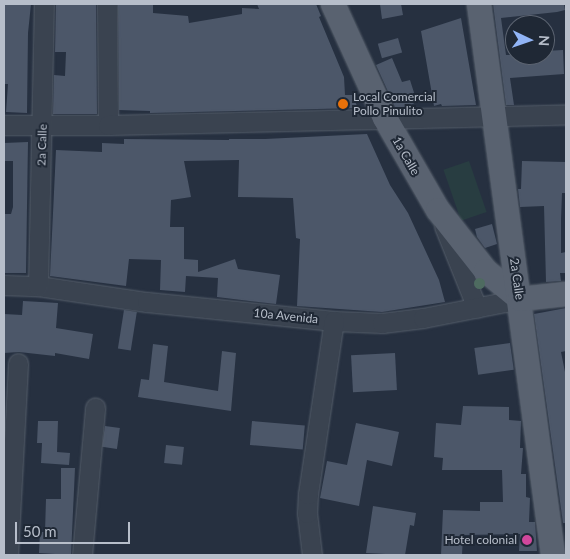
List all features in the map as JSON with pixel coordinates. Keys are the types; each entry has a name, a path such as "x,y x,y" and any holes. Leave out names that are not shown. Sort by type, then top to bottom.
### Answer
{"main road":[{"name":"1a Calle","path":"333,4 385,118 438,210"},
{"name":"2a Calle","path":"480,4 553,555"},
{"path":"438,210 486,272 520,299"},
{"name":"10a Avenida","path":"520,299 566,294"}],"street":[{"name":"2a Calle","path":"38,286 44,4"},
{"path":"108,4 108,125"},
{"path":"4,125 108,125 566,115"},
{"name":"1a Calle","path":"438,210 477,308"},
{"name":"10a Avenida","path":"4,285 38,286 147,302 334,321 382,323 423,318 520,299"},
{"path":"312,555 307,513 308,494 334,321"},
{"path":"8,555 18,363"},
{"path":"82,555 96,408"}],"green space":[{"path":"469,161 487,212 461,221 443,170"}],"building":[{"path":"4,4 31,4 28,33 27,113 6,112 8,84 4,84"},
{"path":"56,4 96,4 97,114 53,114 54,75 65,76 66,52 55,52"},
{"path":"118,4 153,5 153,13 188,16 189,23 242,14 242,8 259,9 257,4 316,4 321,16 319,17 344,77 345,95 352,95 358,108 150,113 150,111 119,110"},
{"path":"380,4 401,4 403,15 382,19"},
{"path":"493,4 564,4 565,10 557,12 505,15 505,18 501,18 505,65 555,65 555,50 563,50 564,74 510,78 514,105 506,105"},
{"path":"461,18 476,105 442,106 441,104 434,106 421,31"},
{"path":"398,38 402,52 382,58 378,44"},
{"path":"392,58 402,82 410,80 417,102 406,107 395,107 376,65"},
{"path":"367,134 390,185 408,213 439,280 445,302 382,312 297,306 300,239 296,238 293,198 238,197 239,160 184,161 191,197 171,200 170,227 184,227 184,259 198,260 198,272 235,259 238,269 280,275 276,304 217,297 218,278 186,276 185,292 160,290 161,260 129,259 126,286 50,276 56,150 102,152 102,143 124,144 124,139 229,140"},
{"path":"28,142 26,273 4,273 4,214 11,214 13,207 13,161 4,161 4,143"},
{"path":"522,161 566,162 566,193 562,193 561,253 566,252 566,273 560,273 561,281 546,282 544,206 520,207 518,189 521,189"},
{"path":"492,224 497,244 485,248 477,237 475,229"},
{"path":"23,301 58,303 56,328 93,334 89,359 55,353 55,356 19,352 4,353 4,314 22,315"},
{"path":"566,308 566,351 561,352 566,377 566,523 563,523 534,314"},
{"path":"124,310 137,312 131,351 118,349"},
{"path":"510,343 514,370 478,375 474,348"},
{"path":"153,344 168,346 164,382 218,391 222,351 236,353 231,411 138,397 141,379 149,380"},
{"path":"395,353 397,390 353,392 351,355"},
{"path":"463,406 509,407 509,420 521,421 520,448 523,448 521,474 526,474 526,497 530,498 529,522 535,522 537,551 519,551 520,534 463,535 462,555 441,555 443,510 480,511 480,502 503,502 502,470 442,470 443,458 434,457 436,423 461,425"},
{"path":"38,421 58,421 57,452 70,453 69,465 41,463 42,443 37,443"},
{"path":"252,421 305,426 303,450 250,445"},
{"path":"356,423 399,432 392,466 367,460 359,506 320,498 327,461 347,465"},
{"path":"105,426 120,428 117,449 102,447"},
{"path":"166,445 184,447 182,465 164,463"},
{"path":"61,468 75,468 71,555 39,553 40,532 45,532 46,499 61,499"},
{"path":"373,506 416,513 414,526 410,525 405,555 366,553"}],"place":[{"name":"Local Comercial Pollo Pinulito","path":"343,104"},
{"name":"Hotel colonial","path":"527,540"}]}
